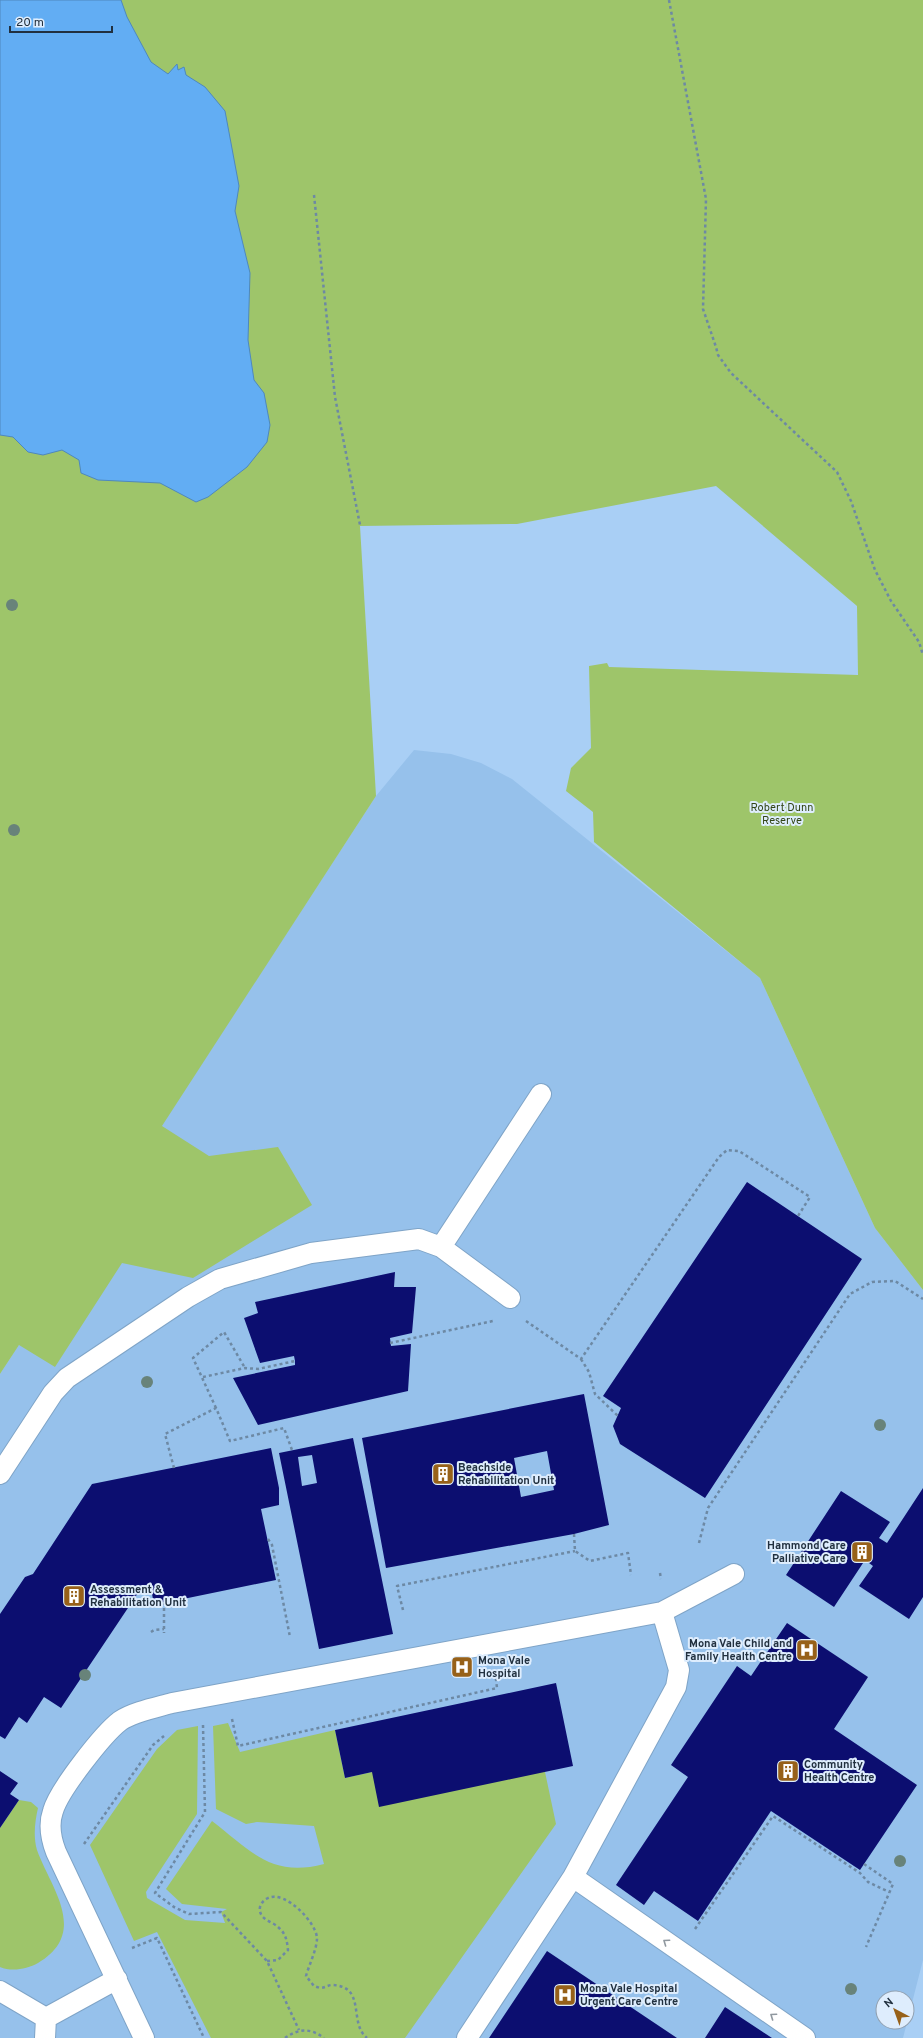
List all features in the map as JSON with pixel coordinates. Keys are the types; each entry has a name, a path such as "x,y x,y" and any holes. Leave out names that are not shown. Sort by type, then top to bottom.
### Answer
{"lane":[{"path":"441,1246 541,1094"},
{"path":"0,1474 53,1393 67,1378 188,1297 220,1279 311,1253 419,1239 441,1246 510,1298"},
{"path":"144,2038 51,1839 50,1825 52,1811 58,1799 101,1738 121,1720 172,1703 662,1612 734,1574"},
{"path":"467,2038 573,1877 676,1687 679,1670 662,1612"},
{"path":"573,1877 805,2038"},
{"path":"46,2018 117,1979"},
{"path":"0,1992 46,2018"},
{"path":"45,2038 46,2018"}],"path":[{"path":"669,0 706,199 703,309 718,355 731,373 837,472 852,501 875,570 891,601 919,642 923,655"},
{"path":"314,196 335,396 360,525"},
{"path":"581,1359 718,1157 728,1150 739,1151 810,1197 798,1216"},
{"path":"699,1543 708,1508 850,1294 872,1282 895,1281 923,1299"},
{"path":"525,1320 581,1359 589,1372 595,1394 618,1416"},
{"path":"390,1343 496,1321"},
{"path":"245,1368 224,1332 193,1358 203,1377 230,1441 284,1428 292,1450"},
{"path":"203,1377 245,1368 258,1369 295,1362"},
{"path":"174,1468 165,1434 216,1408"},
{"path":"574,1534 575,1550"},
{"path":"268,1539 272,1545 290,1637"},
{"path":"402,1610 397,1586 575,1550 590,1561 628,1553 631,1575"},
{"path":"660,1573 662,1579"},
{"path":"164,1602 164,1633"},
{"path":"151,1632 154,1630 164,1629"},
{"path":"224,1718 232,1717 238,1746 497,1688 495,1666"},
{"path":"197,1724 203,1723 205,1812 155,1893 189,1914 221,1912 267,1961 299,2030"},
{"path":"87,1852 84,1844 153,1745 168,1732"},
{"path":"701,1933 695,1929 773,1816 860,1873 868,1882 889,1892"},
{"path":"864,1864 893,1884 866,1947"},
{"path":"267,1961 278,1960 288,1950 285,1936 279,1927 265,1919 261,1914 260,1907 263,1901 269,1898 281,1897 291,1904 311,1923 315,1930 317,1938 316,1948 306,1976 310,1982 320,1988 331,1985 342,1988 351,1994 356,2002 358,2028 367,2038"},
{"path":"129,1949 156,1938 204,2038"},
{"path":"285,2038 299,2030 317,2032 324,2038"}],"shaded area":[{"path":"0,0 121,0 127,17 151,62 168,74 177,64 178,70 184,67 186,75 205,87 225,111 239,186 235,211 250,273 248,340 254,380 264,393 270,425 267,442 247,467 208,497 196,502 160,483 98,480 81,473 79,460 62,450 43,455 28,452 13,437 0,435"},
{"name":"Mona Vale Hospital","path":"414,750 451,754 481,763 512,779 760,978 875,1228 923,1290 923,1960 915,1991 875,1990 875,2030 905,2030 903,2038 0,2038 0,1374 376,796"}],"green space":[{"name":"Robert Dunn Reserve","path":"0,0 923,0 923,1290 875,1228 760,978 594,842 593,812 566,791 571,768 591,748 589,666 607,663 609,667 858,675 857,606 716,486 517,524 360,526 376,796 162,1126 209,1156 278,1147 312,1205 193,1278 122,1263 55,1367 19,1345 0,1374"},
{"path":"228,1723 240,1752 335,1730 345,1778 372,1772 545,1772 556,1824 405,2038 211,2038 157,1932 134,1941 90,1845 157,1749 177,1730 198,1726 197,1814 146,1892 147,1898 185,1920 225,1923 221,1912 227,1909 182,1904 166,1889 212,1821 251,1851 263,1859 276,1864 290,1867 306,1867 324,1864 314,1826 257,1822 246,1824 216,1809 213,1726"},
{"path":"19,1800 31,1802 38,1808 35,1829 37,1850 57,1894 62,1909 64,1923 62,1937 53,1951 38,1963 19,1969 5,1969 0,1967 0,1828"}],"building":[{"path":"747,1182 862,1259 705,1498 620,1444 613,1426 621,1408 603,1396"},
{"path":"395,1272 394,1287 416,1287 412,1333 390,1338 391,1346 411,1344 408,1391 258,1425 233,1378 295,1365 295,1361 294,1356 260,1363 244,1318 258,1313 255,1302"},
{"name":"Beachside Rehabilitation Unit","path":"584,1394 609,1525 574,1534 386,1568 362,1438","holes":["547,1451 554,1490 521,1497 514,1458"]},
{"path":"353,1438 393,1634 319,1649 279,1453","holes":["312,1455 317,1483 302,1486 298,1457"]},
{"name":"Assessment & Rehabilitation Unit","path":"271,1448 279,1488 279,1505 261,1509 276,1580 154,1605 151,1588 140,1590 61,1708 44,1697 27,1723 19,1717 5,1739 0,1736 0,1614 25,1577 33,1574 92,1484"},
{"name":"Hammond Care Palliative Care","path":"923,1488 923,1597 909,1619 859,1586 873,1566 865,1560 834,1607 786,1575 841,1491 890,1522 879,1538 887,1543"},
{"name":"Community Health Centre","path":"787,1623 868,1677 834,1729 917,1785 860,1870 771,1811 698,1921 654,1891 644,1905 616,1885 688,1777 671,1765 737,1666 751,1676"},
{"path":"556,1683 573,1766 379,1807 372,1772 345,1778 335,1730"},
{"path":"0,1771 18,1783 10,1794 19,1800 0,1828"},
{"name":"Mona Vale Hospital Urgent Care Centre","path":"547,1951 677,2038 489,2038"},
{"path":"725,2007 772,2038 705,2038"}],"place":[{"name":"Beachside Rehabilitation Unit","path":"443,1474"},
{"name":"Hammond Care Palliative Care","path":"862,1552"},
{"name":"Assessment & Rehabilitation Unit","path":"74,1596"},
{"name":"Mona Vale Child and Family Health Centre","path":"807,1650"},
{"name":"Mona Vale Hospital","path":"462,1667"},
{"name":"Community Health Centre","path":"788,1771"},
{"name":"Mona Vale Hospital Urgent Care Centre","path":"565,1995"}]}
